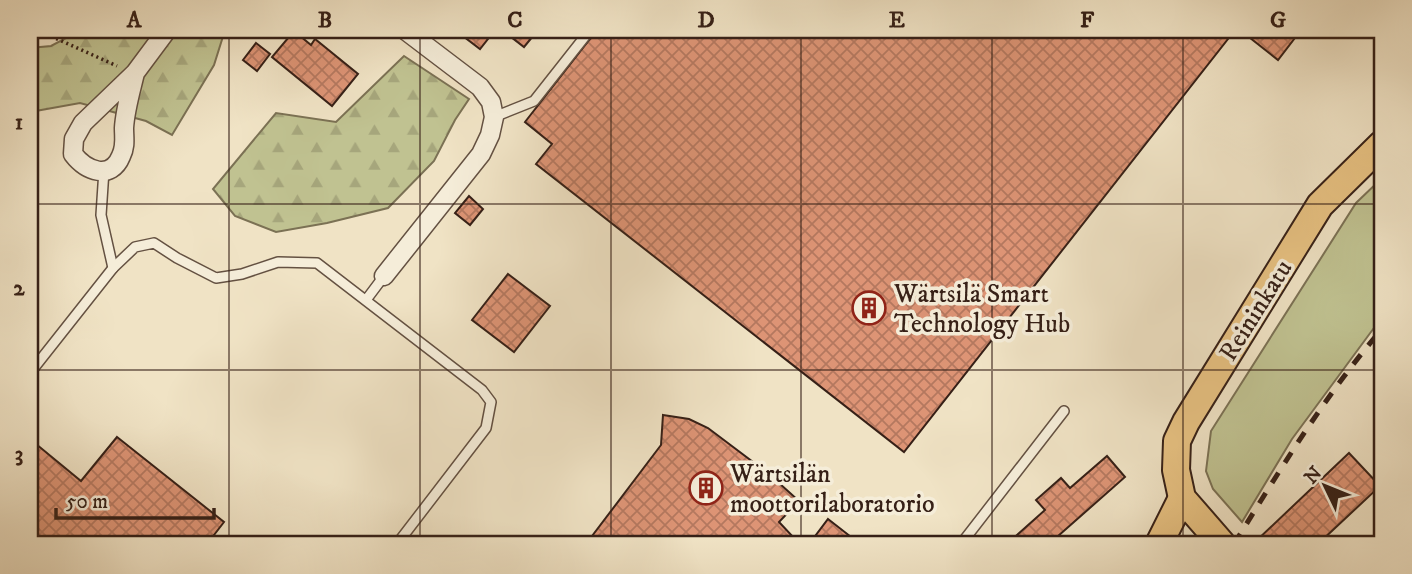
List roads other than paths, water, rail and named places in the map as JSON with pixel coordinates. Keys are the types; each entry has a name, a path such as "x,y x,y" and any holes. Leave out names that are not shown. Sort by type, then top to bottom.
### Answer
{"main road":[{"name":"Reininkatu","path":"1182,498 1176,470 1177,441 1185,422 1320,205 1382,144"},
{"path":"1159,544 1182,498 1222,544"}],"street":[{"path":"135,73 124,127 122,155 116,165 104,170 94,171 87,168 73,154 74,139 83,123 135,73 167,30"},
{"path":"384,276 481,154 490,135 494,117 491,102 480,87 405,30"}],"lane":[{"path":"494,117 534,101 590,30"},
{"path":"104,170 101,215 113,268"},
{"path":"30,373 113,268 135,247 154,243 216,278 242,274 278,262 317,262 482,390 491,402 486,428 397,544"},
{"path":"366,300 384,276"},
{"path":"961,544 1064,411"}],"railway":[{"path":"1234,544 1322,407 1382,329"}],"place":[{"name":"Wärtsilä Smart Technology Hub","path":"869,308"},
{"name":"Wärtsilän moottorilaboratorio","path":"706,488"}]}
